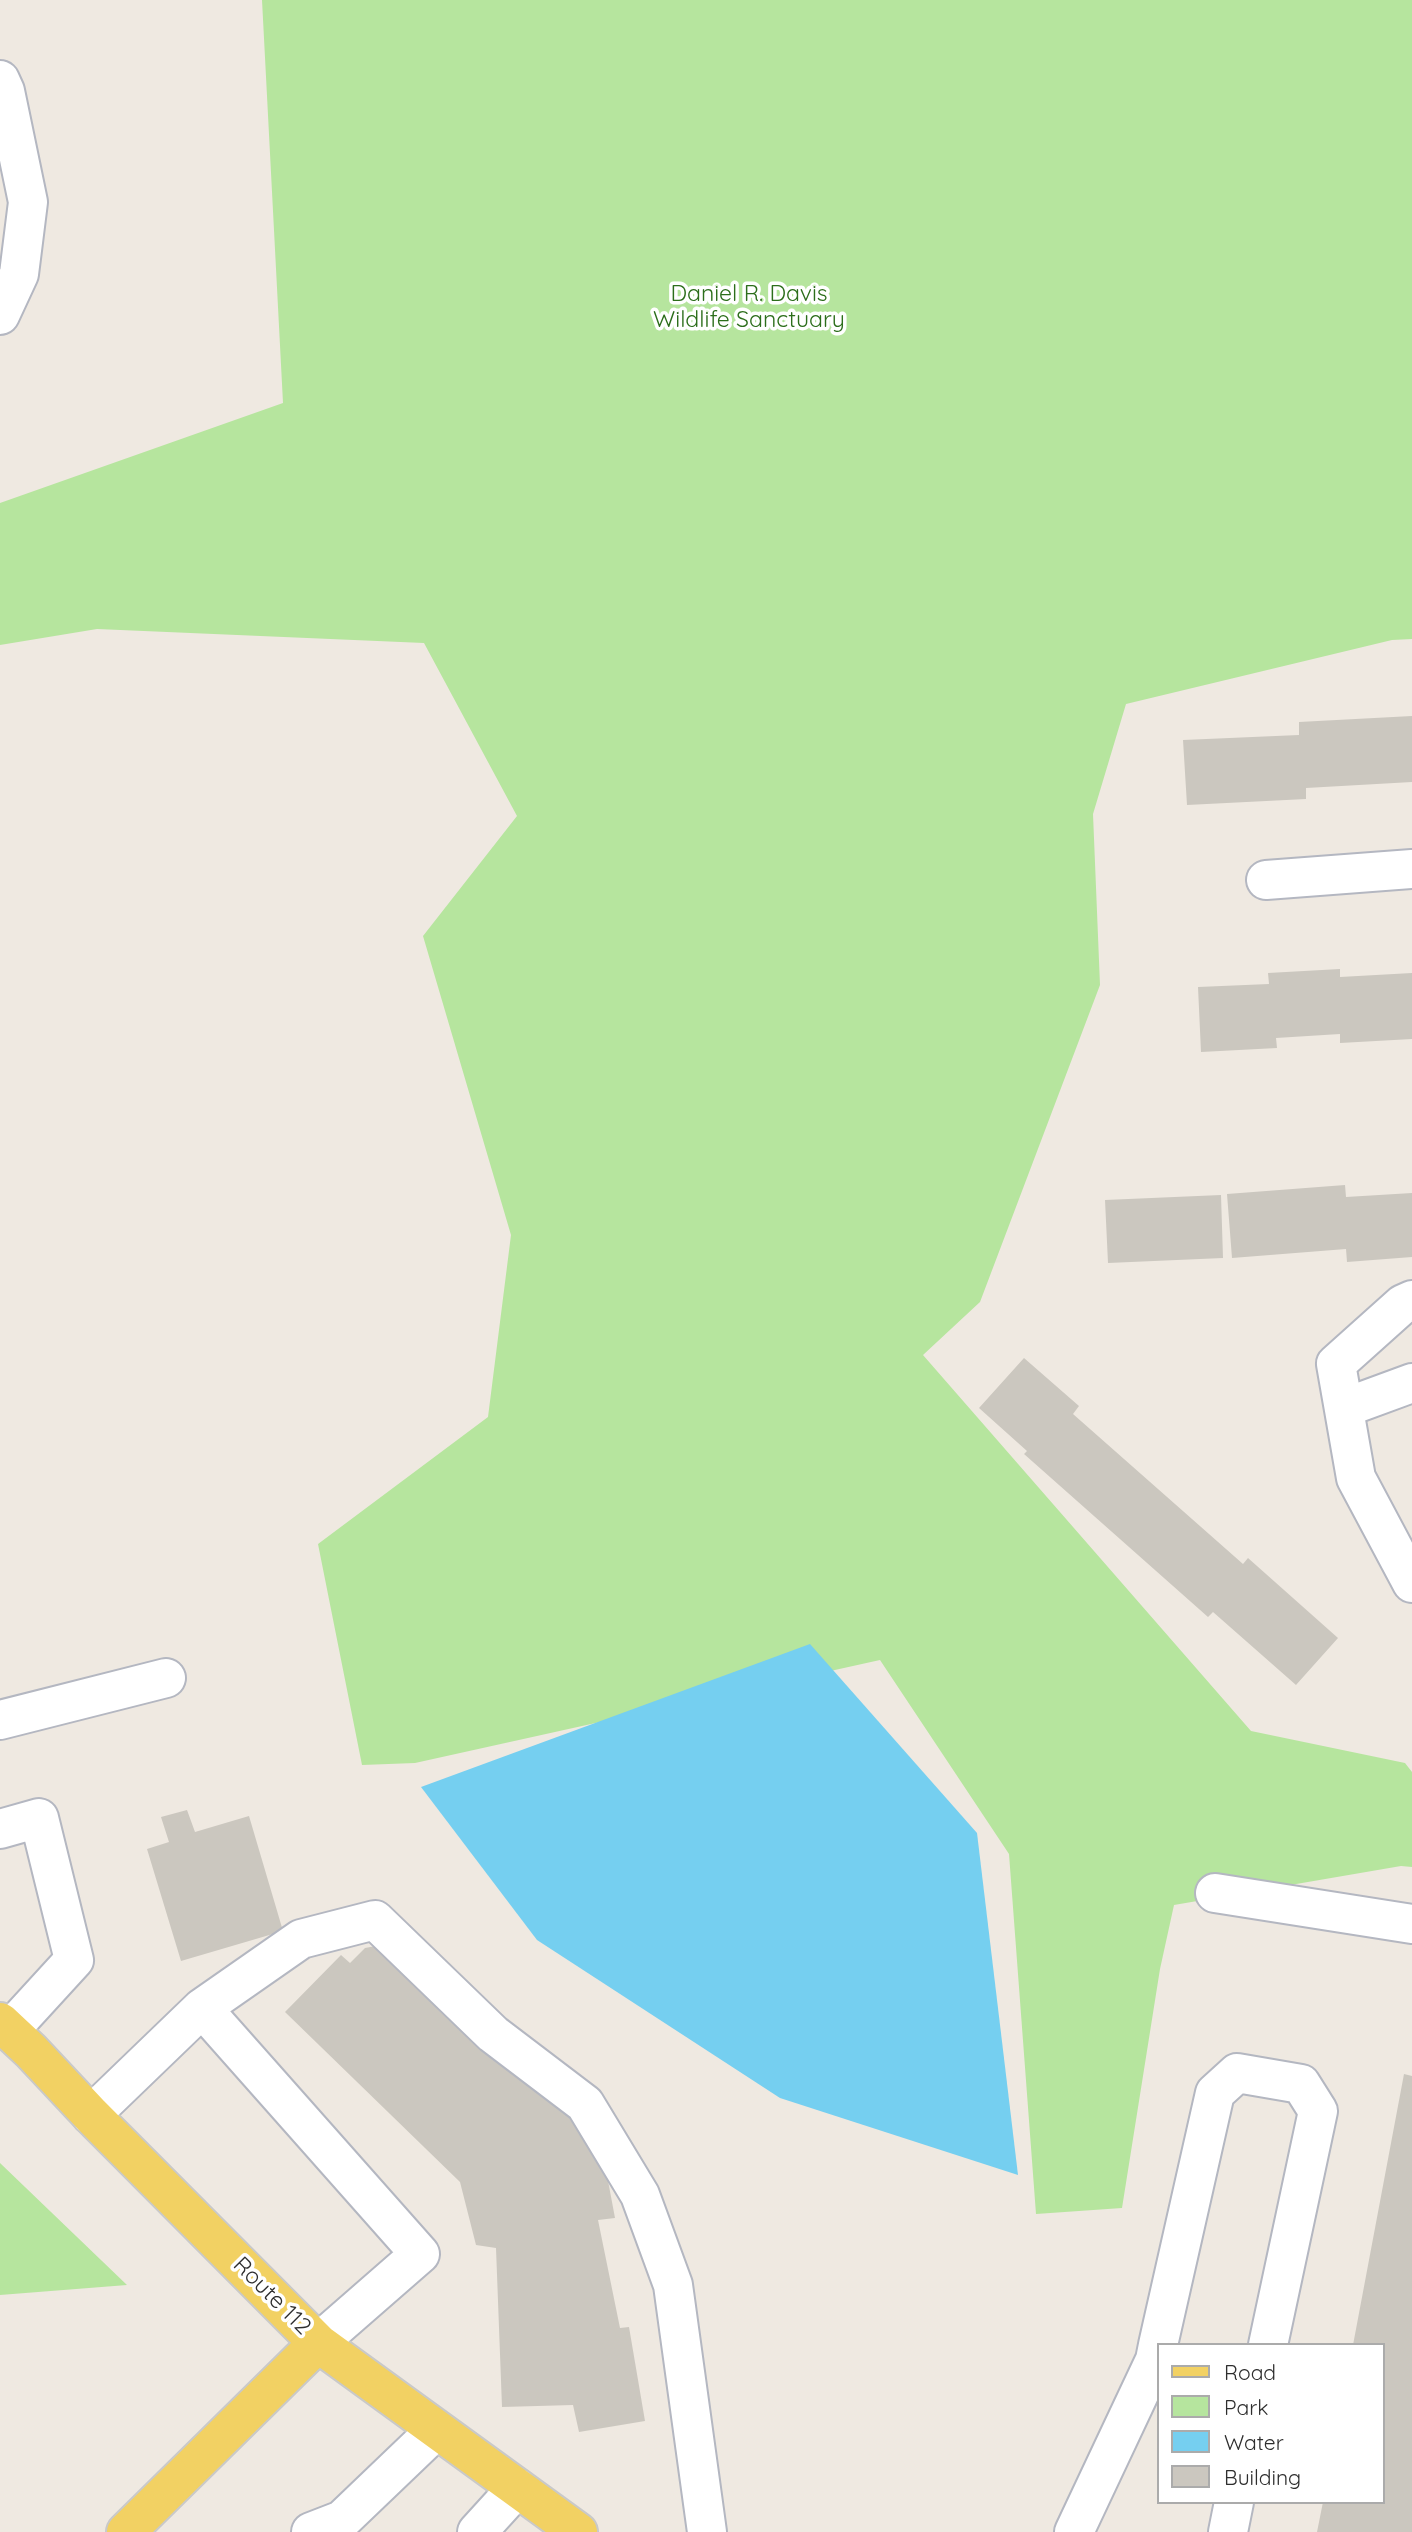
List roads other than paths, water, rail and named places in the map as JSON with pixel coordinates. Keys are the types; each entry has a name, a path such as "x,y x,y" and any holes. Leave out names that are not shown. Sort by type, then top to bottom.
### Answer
{"main road":[{"name":"Route 112","path":"5,2026 318,2343 517,2488 565,2528"},
{"path":"126,2532 318,2343"}],"street":[{"path":"0,80 5,91 28,202 19,274 0,315"},
{"path":"1266,880 1412,869"},
{"path":"1412,1300 1403,1304 1336,1364 1356,1478 1412,1583"},
{"path":"1344,1408 1412,1383"},
{"path":"0,1720 166,1678"},
{"path":"0,1829 39,1818 74,1960 5,2026"},
{"path":"1215,1893 1412,1924"},
{"path":"92,2115 202,2008 301,1939 375,1920 493,2034 585,2104 640,2195 673,2285 707,2532"},
{"path":"202,2008 420,2254 318,2343"},
{"path":"1158,2343 1215,2093 1237,2073 1300,2084 1318,2111 1268,2343"},
{"path":"1076,2532 1156,2355"},
{"path":"338,2528 436,2430"},
{"path":"477,2532 517,2488"},
{"path":"1228,2532 1234,2504"}],"water":[{"path":"810,1644 977,1833 1018,2175 780,2098 537,1940 421,1787"}],"park label":[{"name":"Daniel R. Davis Wildlife Sanctuary","path":"749,307"}]}
